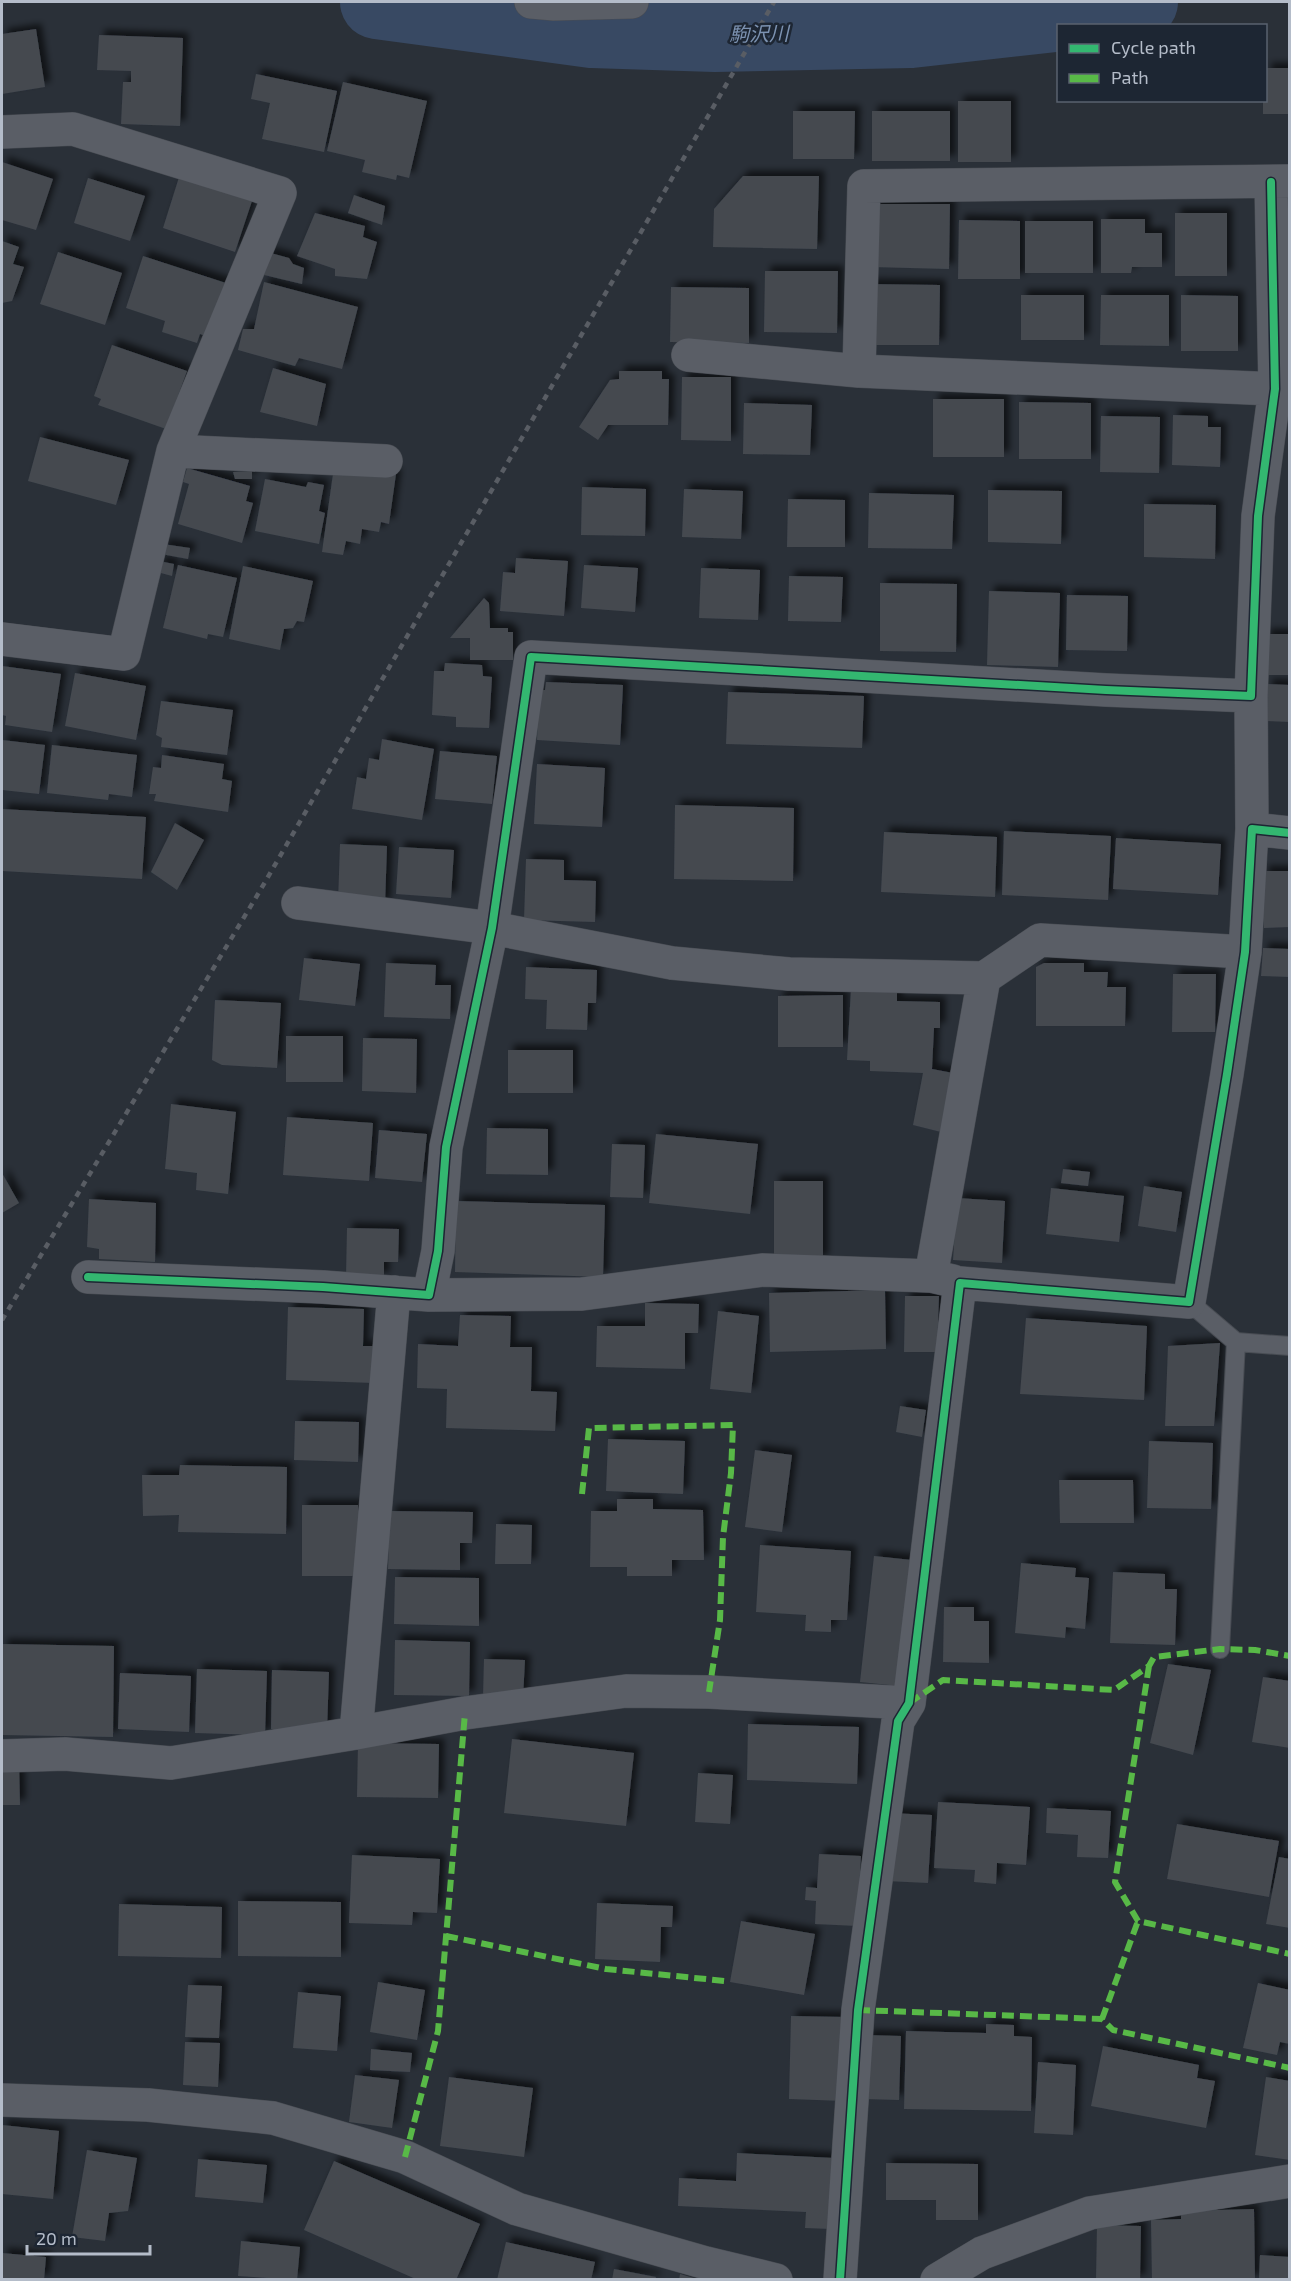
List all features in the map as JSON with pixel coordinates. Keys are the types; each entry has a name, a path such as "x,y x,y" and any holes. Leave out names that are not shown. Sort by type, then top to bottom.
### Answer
{"street":[{"path":"531,2 554,4 632,2"},
{"path":"2,132 73,129 279,193 173,451 124,654 2,639"},
{"path":"88,1276 323,1287 429,1295 582,1294 762,1270 946,1279 1189,1302 1245,952 1252,829 1251,696 1258,516 1275,389 1280,182 864,186 860,370"},
{"path":"688,356 860,370 1275,389"},
{"path":"173,451 386,461"},
{"path":"429,1295 438,1251 446,1147 492,928 531,657 1251,696"},
{"path":"1252,829 1290,832"},
{"path":"298,903 492,928 672,963 789,974 984,978 1040,940 1245,952"},
{"path":"840,2280 858,2010 898,1721 909,1702 946,1279 984,978"},
{"path":"356,1733 394,1292"},
{"path":"2,1756 65,1754 171,1763 465,1713 627,1691 709,1692 909,1702"},
{"path":"2,2100 148,2105 273,2118 405,2157 518,2209 706,2263 776,2280"},
{"path":"937,2280 982,2253 1090,2213 1290,2181"}],"lane":[{"path":"1189,1302 1236,1342 1290,1346"},
{"path":"1220,1648 1236,1342"}],"building":[{"path":"36,29 45,87 2,94 2,34"},
{"path":"99,35 183,38 180,126 121,124 123,82 131,82 131,71 97,70"},
{"path":"1267,68 1290,68 1290,114 1263,114 1263,102 1267,102"},
{"path":"256,74 337,91 324,152 262,139 270,103 251,99"},
{"path":"343,82 427,101 409,178 397,175 396,180 362,172 365,160 327,151"},
{"path":"958,101 1011,101 1011,162 958,162"},
{"path":"793,111 855,111 854,159 793,159"},
{"path":"872,111 950,111 950,161 872,161"},
{"path":"2,162 53,179 36,230 2,220"},
{"path":"180,174 253,198 235,252 163,228"},
{"path":"743,176 819,176 817,249 713,247 714,209"},
{"path":"88,178 145,196 130,241 74,223"},
{"path":"354,195 385,206 382,225 348,213"},
{"path":"872,204 950,204 949,269 870,267"},
{"path":"315,213 365,226 363,237 377,242 367,279 335,276 335,269 297,256"},
{"path":"1175,213 1227,213 1227,276 1175,276"},
{"path":"1101,219 1145,219 1145,233 1162,233 1162,267 1132,267 1131,273 1101,273"},
{"path":"959,220 1020,221 1020,279 958,279"},
{"path":"1025,221 1093,221 1093,273 1025,273"},
{"path":"2,241 19,247 13,264 24,267 12,301 2,303"},
{"path":"58,252 122,273 105,325 40,304"},
{"path":"267,252 289,258 293,264 304,268 302,284 260,274"},
{"path":"143,256 229,284 211,338 200,334 197,343 162,332 165,321 126,308"},
{"path":"765,271 838,271 837,333 764,332"},
{"path":"264,282 358,307 342,369 299,358 295,366 238,350 243,329 254,329"},
{"path":"868,284 940,285 939,345 867,345"},
{"path":"671,287 749,288 749,343 670,342"},
{"path":"1021,295 1084,295 1084,340 1021,340"},
{"path":"1101,295 1169,295 1169,346 1100,345"},
{"path":"1181,295 1238,296 1238,351 1181,351"},
{"path":"112,345 187,371 166,429 98,405 101,399 94,396"},
{"path":"273,368 326,384 317,426 260,412"},
{"path":"619,371 662,371 662,379 669,379 668,425 608,425 598,440 579,427 610,380 619,379"},
{"path":"682,377 731,377 731,441 681,440"},
{"path":"933,399 1004,399 1004,457 933,457"},
{"path":"1019,402 1091,403 1091,459 1019,459"},
{"path":"744,403 812,405 810,455 743,454"},
{"path":"1173,415 1208,416 1208,427 1221,427 1220,467 1172,465"},
{"path":"1101,416 1160,417 1159,473 1100,472"},
{"path":"40,437 129,460 116,505 28,481"},
{"path":"348,467 396,474 389,524 381,522 379,532 362,529 360,544 346,541 343,555 322,552 333,474 347,476"},
{"path":"187,468 250,486 246,501 253,503 242,543 178,524 189,484 183,482"},
{"path":"252,471 252,479 235,479 233,472"},
{"path":"265,479 306,487 308,482 324,485 319,511 325,513 319,544 255,531"},
{"path":"582,487 646,489 645,536 581,535"},
{"path":"684,489 743,491 741,539 682,537"},
{"path":"988,490 1062,491 1061,544 988,542"},
{"path":"869,493 954,495 952,549 868,548"},
{"path":"788,499 845,500 845,547 787,547"},
{"path":"1144,504 1216,505 1215,559 1144,557"},
{"path":"163,544 190,548 188,559 161,554"},
{"path":"516,558 568,561 564,616 500,611 503,572 515,573"},
{"path":"159,561 174,564 172,576 157,572"},
{"path":"178,565 237,578 223,637 208,634 207,639 163,628"},
{"path":"584,565 638,568 635,612 581,608"},
{"path":"243,566 313,581 304,622 297,621 293,628 284,629 280,650 229,639"},
{"path":"701,568 760,570 758,620 699,618"},
{"path":"789,576 843,577 841,622 788,621"},
{"path":"880,583 957,584 956,652 880,651"},
{"path":"989,591 1060,593 1058,667 987,665"},
{"path":"1067,595 1128,596 1127,651 1066,650"},
{"path":"484,598 489,603 490,628 508,628 508,632 513,632 513,660 470,660 470,638 450,638"},
{"path":"1265,634 1290,634 1290,675 1265,675"},
{"path":"445,663 482,665 483,676 492,677 489,728 456,727 456,717 432,715 434,671 444,671"},
{"path":"2,666 61,674 52,732 5,725 6,716 2,715"},
{"path":"75,673 146,686 136,740 65,726"},
{"path":"546,682 623,685 620,745 537,740 539,690 545,690"},
{"path":"1267,684 1290,685 1290,722 1266,721"},
{"path":"728,692 864,696 862,748 726,744"},
{"path":"161,701 233,710 227,755 161,747 162,738 156,735"},
{"path":"382,739 434,749 422,820 352,809 357,777 366,779 369,758 379,760"},
{"path":"2,740 45,745 39,794 2,790"},
{"path":"52,745 137,755 132,797 109,794 108,800 47,793"},
{"path":"440,751 497,756 492,804 435,799"},
{"path":"162,755 224,764 222,779 232,781 228,812 154,801 156,794 149,794 153,767 161,768"},
{"path":"537,764 605,768 602,827 534,824"},
{"path":"675,805 794,808 793,881 674,879"},
{"path":"2,809 146,817 142,879 2,871"},
{"path":"175,823 204,840 177,890 151,872"},
{"path":"1004,831 1111,836 1108,900 1002,895"},
{"path":"884,832 997,837 995,897 881,892"},
{"path":"1116,838 1221,844 1218,895 1113,889"},
{"path":"340,844 387,846 385,905 338,903"},
{"path":"399,847 454,850 451,898 396,894"},
{"path":"526,859 564,860 564,880 596,881 595,922 524,920"},
{"path":"1263,871 1290,871 1290,927 1264,928"},
{"path":"1263,948 1290,949 1290,977 1261,976"},
{"path":"304,958 360,964 355,1006 299,1000"},
{"path":"386,963 436,965 435,985 451,985 450,1019 384,1017"},
{"path":"1044,963 1084,963 1084,972 1108,972 1107,987 1126,987 1125,1026 1036,1026 1036,967"},
{"path":"526,967 597,970 596,1003 588,1003 587,1030 546,1029 547,1000 525,999"},
{"path":"1173,974 1216,974 1215,1032 1172,1032"},
{"path":"851,989 897,990 897,1001 940,1002 940,1028 934,1028 932,1069 953,1073 941,1132 913,1125 923,1073 870,1071 870,1061 847,1060"},
{"path":"843,995 843,1047 778,1047 778,996"},
{"path":"215,1000 281,1003 277,1068 222,1065 212,1060"},
{"path":"286,1036 343,1036 343,1082 286,1082"},
{"path":"363,1038 417,1039 416,1093 362,1091"},
{"path":"508,1050 573,1050 573,1093 508,1093"},
{"path":"171,1104 236,1112 228,1194 196,1190 197,1173 165,1169"},
{"path":"287,1117 373,1123 369,1181 283,1175"},
{"path":"487,1128 548,1129 548,1175 486,1174"},
{"path":"379,1130 427,1134 422,1182 375,1178"},
{"path":"656,1134 758,1144 750,1214 649,1203"},
{"path":"612,1144 645,1145 643,1198 610,1197"},
{"path":"1063,1169 1090,1172 1088,1186 1061,1183"},
{"path":"2,1173 19,1203 2,1213"},
{"path":"774,1181 823,1181 823,1261 774,1261"},
{"path":"1144,1186 1182,1192 1176,1232 1138,1226"},
{"path":"1051,1188 1124,1196 1119,1242 1046,1234"},
{"path":"957,1198 1005,1201 1002,1263 953,1260"},
{"path":"89,1199 156,1203 155,1262 99,1259 99,1249 87,1247"},
{"path":"456,1201 605,1205 603,1277 455,1272"},
{"path":"347,1228 399,1229 398,1262 384,1262 384,1278 346,1277"},
{"path":"885,1290 886,1349 770,1352 769,1293"},
{"path":"905,1296 939,1296 937,1352 904,1352"},
{"path":"645,1303 699,1304 698,1333 685,1333 685,1369 596,1367 597,1326 645,1326"},
{"path":"288,1307 364,1309 363,1346 375,1346 374,1383 286,1380"},
{"path":"718,1311 759,1316 751,1393 710,1389"},
{"path":"460,1315 511,1316 510,1347 532,1347 531,1391 557,1392 555,1431 446,1428 447,1389 417,1388 418,1344 458,1346"},
{"path":"1026,1318 1147,1326 1144,1400 1020,1394"},
{"path":"1220,1343 1214,1426 1165,1426 1168,1346"},
{"path":"900,1406 926,1410 922,1437 896,1432"},
{"path":"295,1421 359,1422 358,1462 294,1460"},
{"path":"608,1439 685,1441 683,1494 606,1491"},
{"path":"1149,1441 1213,1443 1211,1509 1147,1508"},
{"path":"755,1450 792,1455 782,1532 745,1527"},
{"path":"180,1465 287,1467 286,1534 178,1532 179,1515 143,1516 142,1475 179,1475"},
{"path":"1059,1480 1133,1480 1134,1523 1060,1523"},
{"path":"617,1499 653,1499 653,1509 703,1510 704,1560 672,1560 672,1576 627,1576 627,1567 590,1567 591,1511 617,1511"},
{"path":"302,1505 358,1505 358,1576 302,1576"},
{"path":"390,1511 473,1512 472,1543 460,1543 460,1570 388,1569"},
{"path":"496,1524 532,1525 531,1564 495,1564"},
{"path":"760,1545 851,1551 847,1620 831,1620 831,1632 805,1631 806,1615 756,1612"},
{"path":"874,1556 912,1560 899,1686 860,1682"},
{"path":"1021,1563 1076,1568 1075,1577 1089,1578 1085,1629 1066,1627 1065,1638 1015,1633"},
{"path":"1113,1572 1165,1574 1165,1589 1177,1589 1175,1645 1110,1643"},
{"path":"395,1577 479,1578 479,1626 394,1624"},
{"path":"944,1607 974,1607 974,1621 989,1621 989,1663 943,1662"},
{"path":"395,1640 470,1642 469,1696 394,1695"},
{"path":"2,1644 114,1646 113,1737 2,1735"},
{"path":"484,1659 525,1660 523,1698 483,1697"},
{"path":"1168,1664 1211,1670 1193,1755 1150,1743"},
{"path":"197,1669 267,1671 265,1735 195,1733"},
{"path":"272,1670 329,1672 327,1731 271,1729"},
{"path":"120,1673 191,1676 189,1732 118,1729"},
{"path":"1263,1677 1290,1681 1290,1748 1252,1742"},
{"path":"748,1724 859,1727 857,1784 747,1780"},
{"path":"512,1739 634,1753 626,1826 504,1813"},
{"path":"358,1743 439,1744 438,1798 357,1797"},
{"path":"2,1760 19,1760 20,1805 2,1805"},
{"path":"698,1773 733,1775 730,1824 695,1822"},
{"path":"938,1802 1030,1807 1026,1865 997,1863 996,1884 974,1882 975,1870 934,1868"},
{"path":"1047,1808 1111,1811 1108,1858 1077,1857 1078,1835 1046,1833"},
{"path":"890,1813 932,1815 928,1883 886,1881"},
{"path":"1177,1824 1279,1841 1269,1897 1167,1879"},
{"path":"819,1854 861,1856 857,1926 815,1924 816,1901 805,1900 806,1887 817,1888"},
{"path":"352,1855 440,1859 437,1913 413,1912 412,1925 349,1923"},
{"path":"1279,1857 1290,1859 1290,1928 1266,1924"},
{"path":"238,1901 341,1902 341,1957 238,1956"},
{"path":"597,1903 673,1906 672,1927 661,1927 660,1962 595,1959"},
{"path":"119,1904 222,1907 221,1958 118,1956"},
{"path":"741,1921 815,1934 804,1995 730,1982"},
{"path":"378,1982 425,1990 417,2040 370,2032"},
{"path":"1258,1983 1290,1990 1290,2044 1280,2042 1277,2055 1243,2048"},
{"path":"188,1985 222,1986 219,2038 185,2037"},
{"path":"298,1992 341,1996 337,2051 293,2048"},
{"path":"791,2016 846,2017 844,2101 789,2099"},
{"path":"986,2024 1014,2025 1014,2036 1032,2037 1031,2111 904,2109 906,2031 986,2033"},
{"path":"866,2035 901,2036 899,2100 863,2099"},
{"path":"185,2042 220,2043 218,2087 183,2085"},
{"path":"1103,2046 1199,2065 1197,2078 1215,2081 1206,2128 1091,2106"},
{"path":"371,2049 412,2053 410,2072 370,2070"},
{"path":"1038,2062 1076,2065 1073,2135 1034,2133"},
{"path":"355,2075 399,2080 392,2128 349,2122"},
{"path":"449,2077 533,2088 524,2157 440,2146"},
{"path":"1266,2077 1290,2081 1290,2160 1255,2155"},
{"path":"2,2125 59,2131 53,2199 2,2194"},
{"path":"87,2150 137,2158 128,2211 109,2213 105,2241 72,2237"},
{"path":"737,2153 834,2158 831,2229 805,2228 806,2212 678,2206 679,2178 736,2181"},
{"path":"198,2159 267,2165 263,2203 195,2197"},
{"path":"334,2161 480,2224 456,2280 418,2280 304,2230"},
{"path":"886,2163 978,2164 978,2220 936,2220 936,2200 886,2200"},
{"path":"1254,2209 1255,2280 1152,2280 1151,2220 1181,2219 1181,2211"},
{"path":"1097,2225 1141,2226 1140,2280 1096,2280"},
{"path":"241,2241 300,2247 297,2280 238,2276"},
{"path":"506,2242 595,2262 591,2280 497,2280"},
{"path":"2,2253 46,2257 44,2280 2,2280"},
{"path":"1260,2255 1290,2257 1290,2280 1259,2280"},
{"path":"614,2269 656,2277 655,2280 612,2280"},
{"path":"680,2274 697,2279 697,2280 679,2280"}],"waterway":[{"name":"駒沢川","path":"377,2 592,31 715,35 911,31 1091,11 1141,2"}],"railway":[{"path":"2,1320 261,889 774,2"}],"marked path":[{"path":"582,1494 589,1428 733,1425 731,1473 723,1537 720,1620 709,1692"},
{"path":"909,1703 943,1680 1114,1690 1149,1666 1154,1657 1220,1649 1255,1650 1290,1656"},
{"path":"1149,1666 1115,1882 1138,1921 1290,1954"},
{"path":"405,2157 438,2031 465,1713"},
{"path":"1102,2019 1138,1921"},
{"path":"446,1936 606,1969 725,1981"},
{"path":"858,2010 1102,2019 1113,2030 1290,2068"}],"cycle path":[{"path":"88,1277 323,1287 429,1295 438,1251 446,1147 492,928 531,657 1106,690 1251,696 1258,516 1275,389 1271,182"},
{"path":"840,2280 858,2010 898,1721 909,1703 960,1283 1189,1302 1245,952 1252,829 1290,833"}]}
